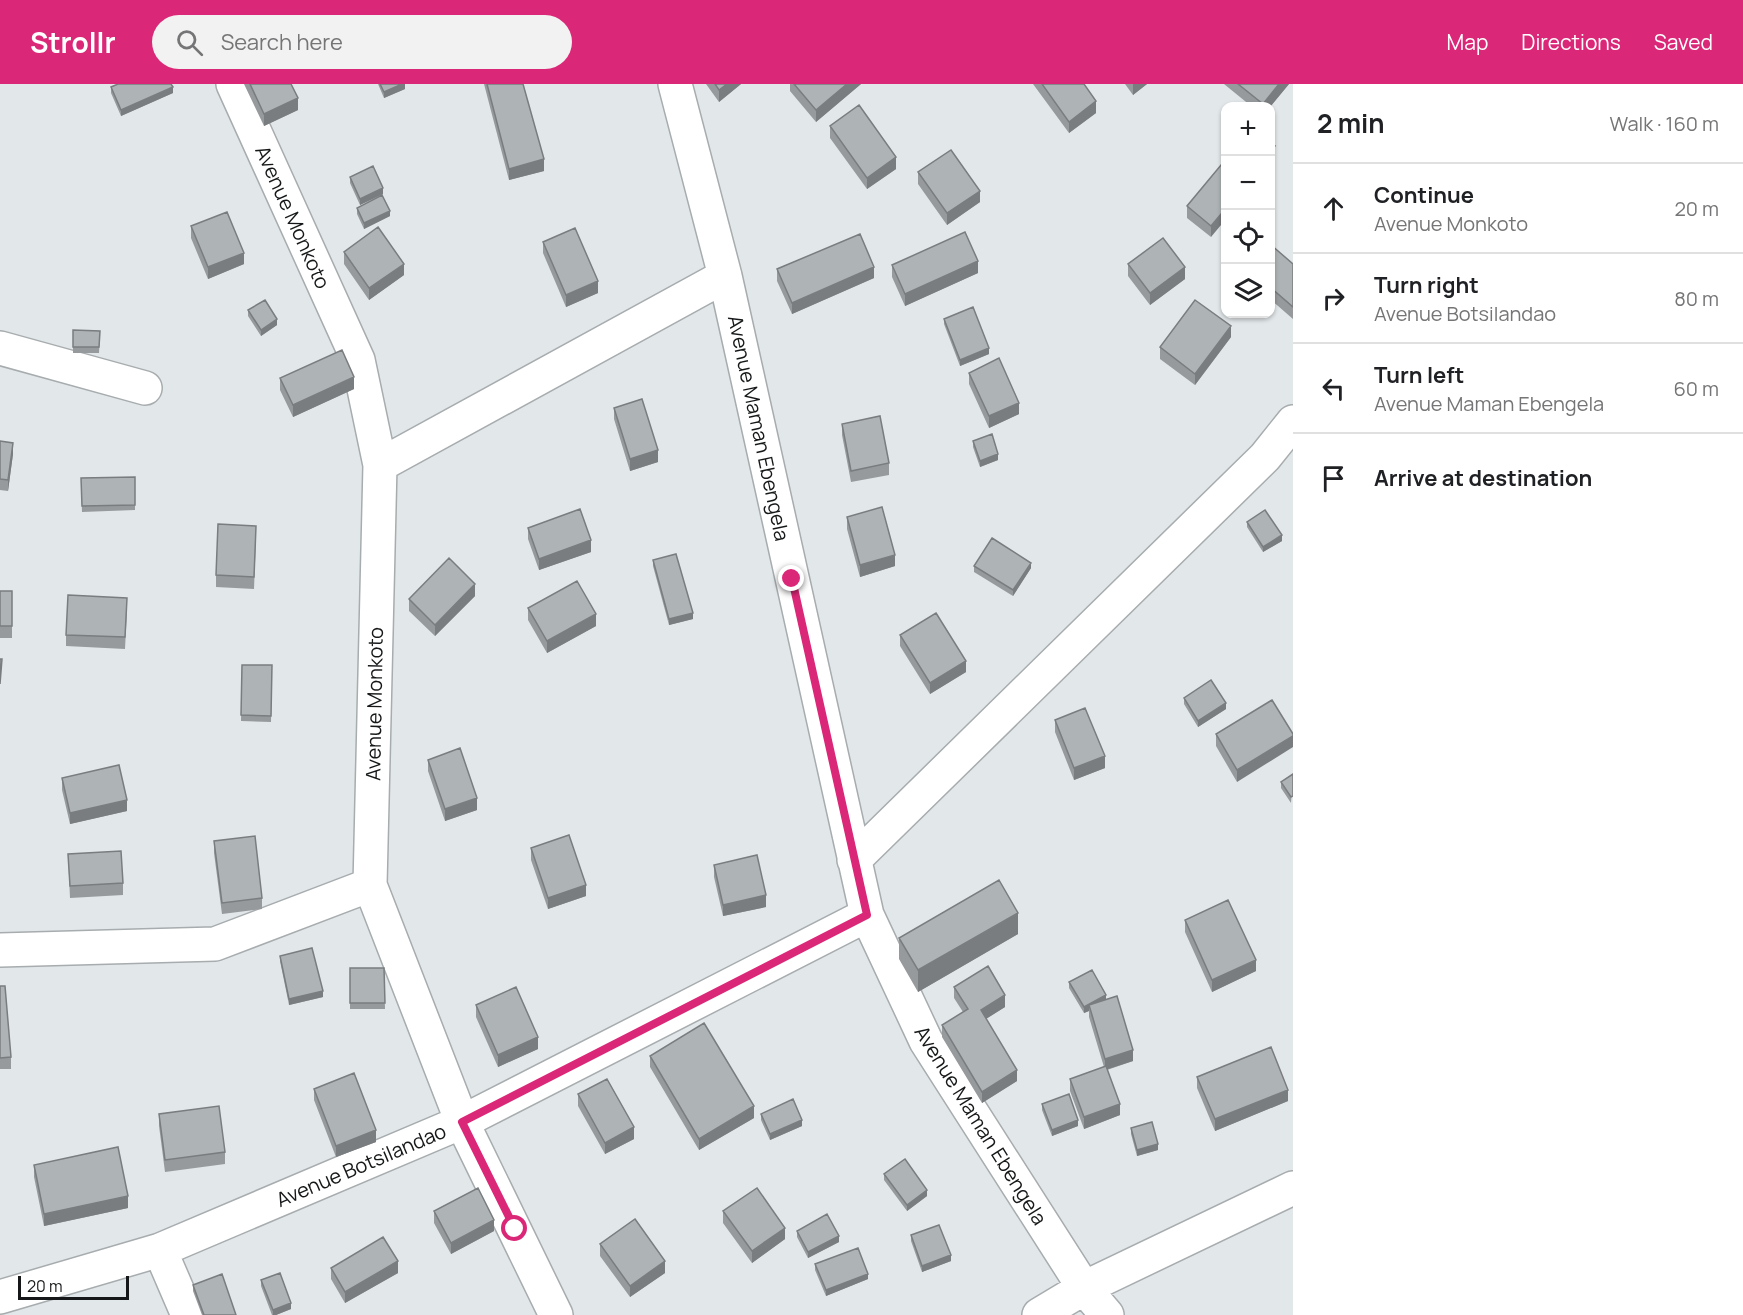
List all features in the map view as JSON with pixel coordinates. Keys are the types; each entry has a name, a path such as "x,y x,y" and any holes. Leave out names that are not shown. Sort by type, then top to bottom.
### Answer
{"street":[{"name":"Avenue Monkoto","path":"233,84 358,360 380,465 370,885 462,1122 556,1315"},
{"name":"Avenue Maman Ebengela","path":"675,84 725,276 867,915 926,1041 1084,1288 1107,1315"},
{"path":"380,465 725,276"},
{"path":"0,348 145,388"},
{"path":"854,860 1265,457 1293,422"},
{"path":"0,950 215,944 370,885"},
{"name":"Avenue Botsilandao","path":"0,1297 160,1250 462,1122 867,915"},
{"path":"1039,1315 1084,1288 1293,1188"},
{"path":"160,1250 188,1315"}],"building":[{"path":"118,84 171,84 173,87 121,110 111,87"},
{"path":"250,84 291,84 298,98 264,114"},
{"path":"380,84 402,84 384,92"},
{"path":"487,84 523,84 544,159 509,169"},
{"path":"715,84 727,84 719,90"},
{"path":"794,84 847,84 816,110"},
{"path":"1042,84 1084,84 1096,101 1069,122"},
{"path":"1238,84 1279,84 1265,102 1260,102"},
{"path":"859,105 896,157 867,178 830,126"},
{"path":"951,150 980,191 947,213 918,172"},
{"path":"1221,165 1221,214 1211,226 1187,206"},
{"path":"373,166 383,188 360,199 350,177"},
{"path":"382,195 390,211 364,223 357,208"},
{"path":"227,212 244,253 208,267 191,226"},
{"path":"378,227 404,264 369,288 344,252"},
{"path":"575,228 598,281 566,295 543,242"},
{"path":"965,232 978,261 905,294 892,265"},
{"path":"860,234 874,267 792,303 777,269"},
{"path":"1163,238 1185,267 1150,293 1128,264"},
{"path":"1275,248 1293,264 1293,307 1275,291"},
{"path":"265,300 277,319 261,330 248,310"},
{"path":"1195,300 1231,326 1195,374 1160,347"},
{"path":"973,307 989,348 960,360 944,319"},
{"path":"73,330 100,331 99,347 73,347"},
{"path":"342,350 354,377 293,405 280,378"},
{"path":"999,358 1019,403 989,416 969,373"},
{"path":"642,399 658,450 630,459 614,408"},
{"path":"880,416 889,463 851,471 842,424"},
{"path":"992,434 998,454 980,461 973,441"},
{"path":"0,441 13,443 8,480 0,479"},
{"path":"135,477 135,505 82,506 81,478"},
{"path":"882,507 895,555 860,565 847,517"},
{"path":"580,509 591,540 539,559 528,528"},
{"path":"1265,510 1282,535 1263,547 1247,522"},
{"path":"218,524 256,526 254,577 216,575"},
{"path":"992,538 1031,563 1013,590 974,566"},
{"path":"676,554 693,613 669,619 653,560"},
{"path":"449,558 475,584 435,625 409,599"},
{"path":"577,581 596,614 547,641 528,608"},
{"path":"0,591 12,591 12,626 0,626"},
{"path":"68,595 127,598 125,637 66,635"},
{"path":"936,613 966,661 930,683 900,635"},
{"path":"0,659 2,659 0,684"},
{"path":"242,665 272,665 271,716 241,715"},
{"path":"1211,680 1226,703 1198,721 1184,698"},
{"path":"1272,700 1293,736 1237,770 1216,734"},
{"path":"1085,708 1105,756 1074,768 1055,720"},
{"path":"460,748 477,798 445,809 428,760"},
{"path":"119,765 127,800 70,813 62,778"},
{"path":"1293,774 1293,796 1291,797 1281,782"},
{"path":"569,835 586,885 548,898 531,848"},
{"path":"255,836 262,898 222,903 214,841"},
{"path":"121,851 123,883 70,886 68,854"},
{"path":"757,855 766,895 723,905 714,865"},
{"path":"999,880 1018,913 918,970 899,938"},
{"path":"1228,900 1256,960 1212,980 1185,920"},
{"path":"312,948 323,991 289,999 280,956"},
{"path":"988,966 1005,995 981,1010 1017,1070 982,1092 942,1025 968,1009 954,987"},
{"path":"350,968 384,968 385,1003 350,1003"},
{"path":"1092,970 1106,995 1084,1007 1069,982"},
{"path":"0,986 5,986 11,1057 0,1058"},
{"path":"516,987 538,1037 498,1055 476,1005"},
{"path":"1117,996 1133,1050 1105,1059 1089,1005"},
{"path":"704,1023 754,1106 699,1139 650,1056"},
{"path":"1271,1047 1288,1090 1215,1119 1197,1077"},
{"path":"1106,1066 1120,1104 1084,1117 1070,1079"},
{"path":"354,1073 376,1130 336,1146 314,1089"},
{"path":"607,1079 634,1127 605,1143 578,1094"},
{"path":"1069,1094 1078,1120 1052,1130 1042,1104"},
{"path":"793,1099 802,1120 770,1134 761,1114"},
{"path":"219,1106 225,1152 165,1160 159,1114"},
{"path":"1152,1122 1158,1144 1137,1150 1131,1128"},
{"path":"118,1147 128,1196 44,1214 34,1165"},
{"path":"905,1159 927,1190 907,1205 884,1174"},
{"path":"478,1188 494,1220 451,1243 434,1211"},
{"path":"757,1188 785,1228 752,1251 723,1211"},
{"path":"827,1214 839,1236 808,1252 797,1231"},
{"path":"635,1219 665,1261 630,1286 600,1244"},
{"path":"939,1225 951,1255 922,1266 911,1235"},
{"path":"383,1237 398,1261 345,1292 331,1268"},
{"path":"858,1248 868,1274 826,1290 815,1264"},
{"path":"280,1273 291,1303 273,1310 261,1280"},
{"path":"222,1274 236,1315 204,1315 193,1285"}],"route":[{"path":"515,1229 462,1122 867,915 792,579"}]}
